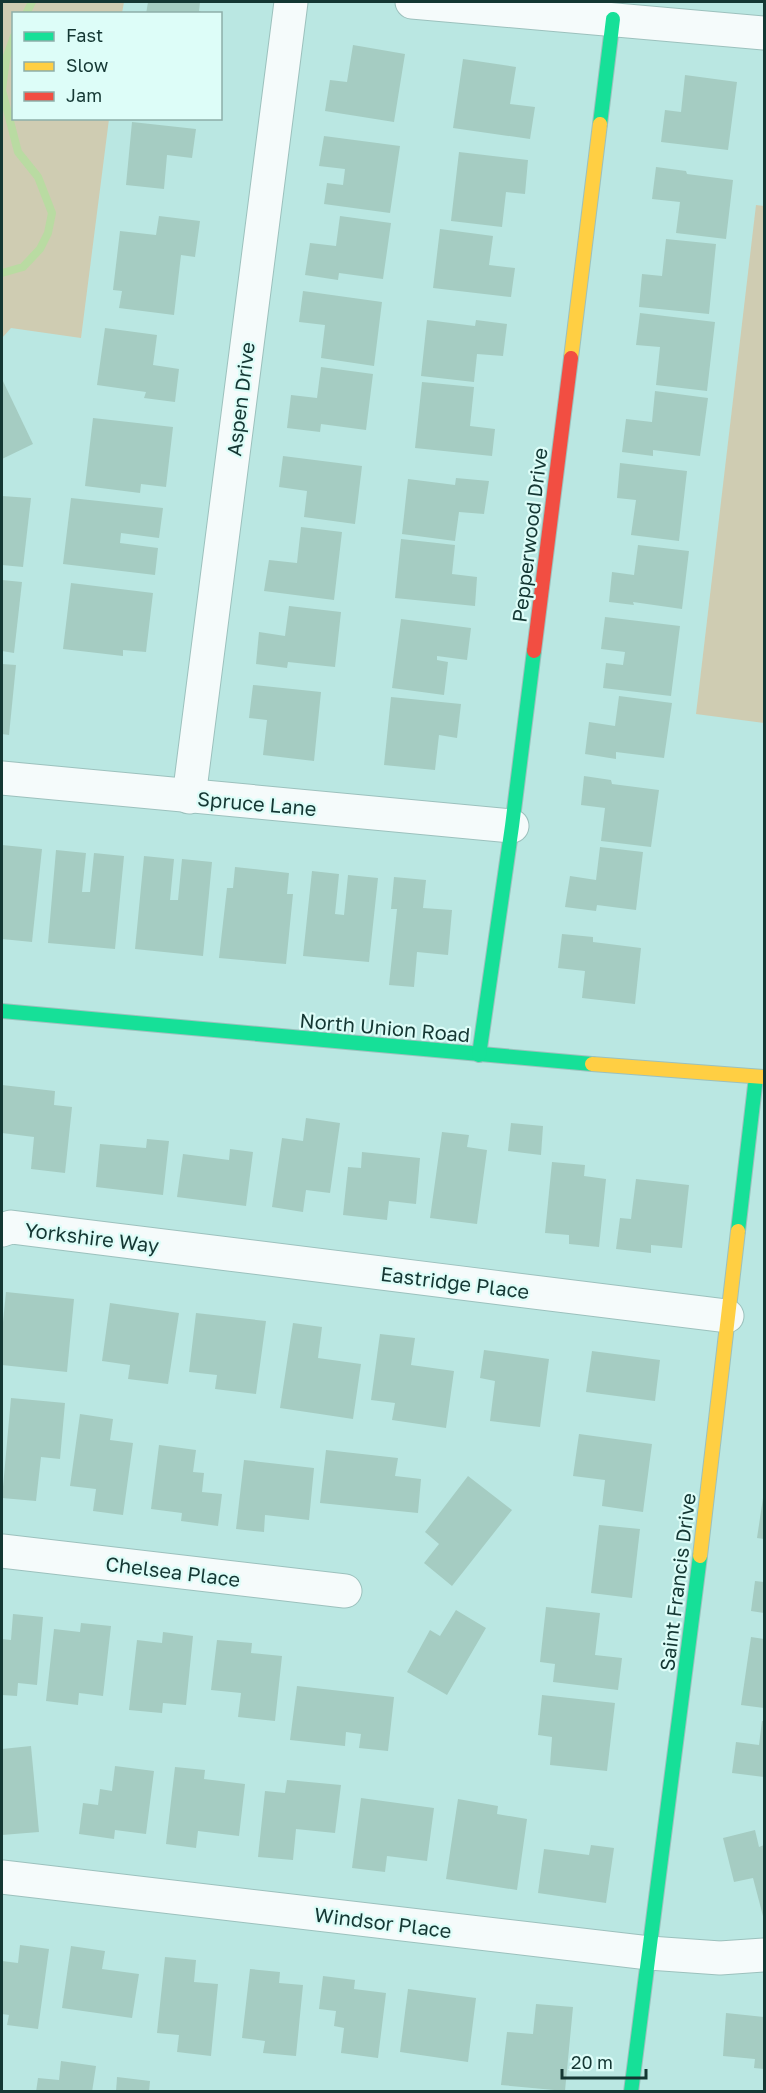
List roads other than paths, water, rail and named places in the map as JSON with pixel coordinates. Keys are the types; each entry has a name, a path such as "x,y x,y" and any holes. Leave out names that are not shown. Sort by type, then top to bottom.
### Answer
{"street":[{"name":"Aspen Drive","path":"189,797 291,2"},
{"path":"412,2 765,33"},
{"name":"Pepperwood Drive","path":"479,1055 512,826 613,19"},
{"name":"Spruce Lane","path":"2,778 512,826"},
{"name":"North Union Road","path":"2,1011 479,1055 760,1077"},
{"name":"Saint Francis Drive","path":"631,2091 687,1666 727,1316 760,1077"},
{"name":"Yorkshire Way","path":"2,1230 11,1227 183,1248"},
{"name":"Eastridge Place","path":"183,1248 727,1316"},
{"name":"Chelsea Place","path":"2,1551 345,1591"},
{"name":"Windsor Place","path":"2,1877 649,1953 720,1958 765,1955"}],"waterway":[{"path":"27,12 32,2"},
{"path":"2,273 23,267 40,249 48,233 52,213 38,177 18,152 2,90 6,59 12,42"}]}
